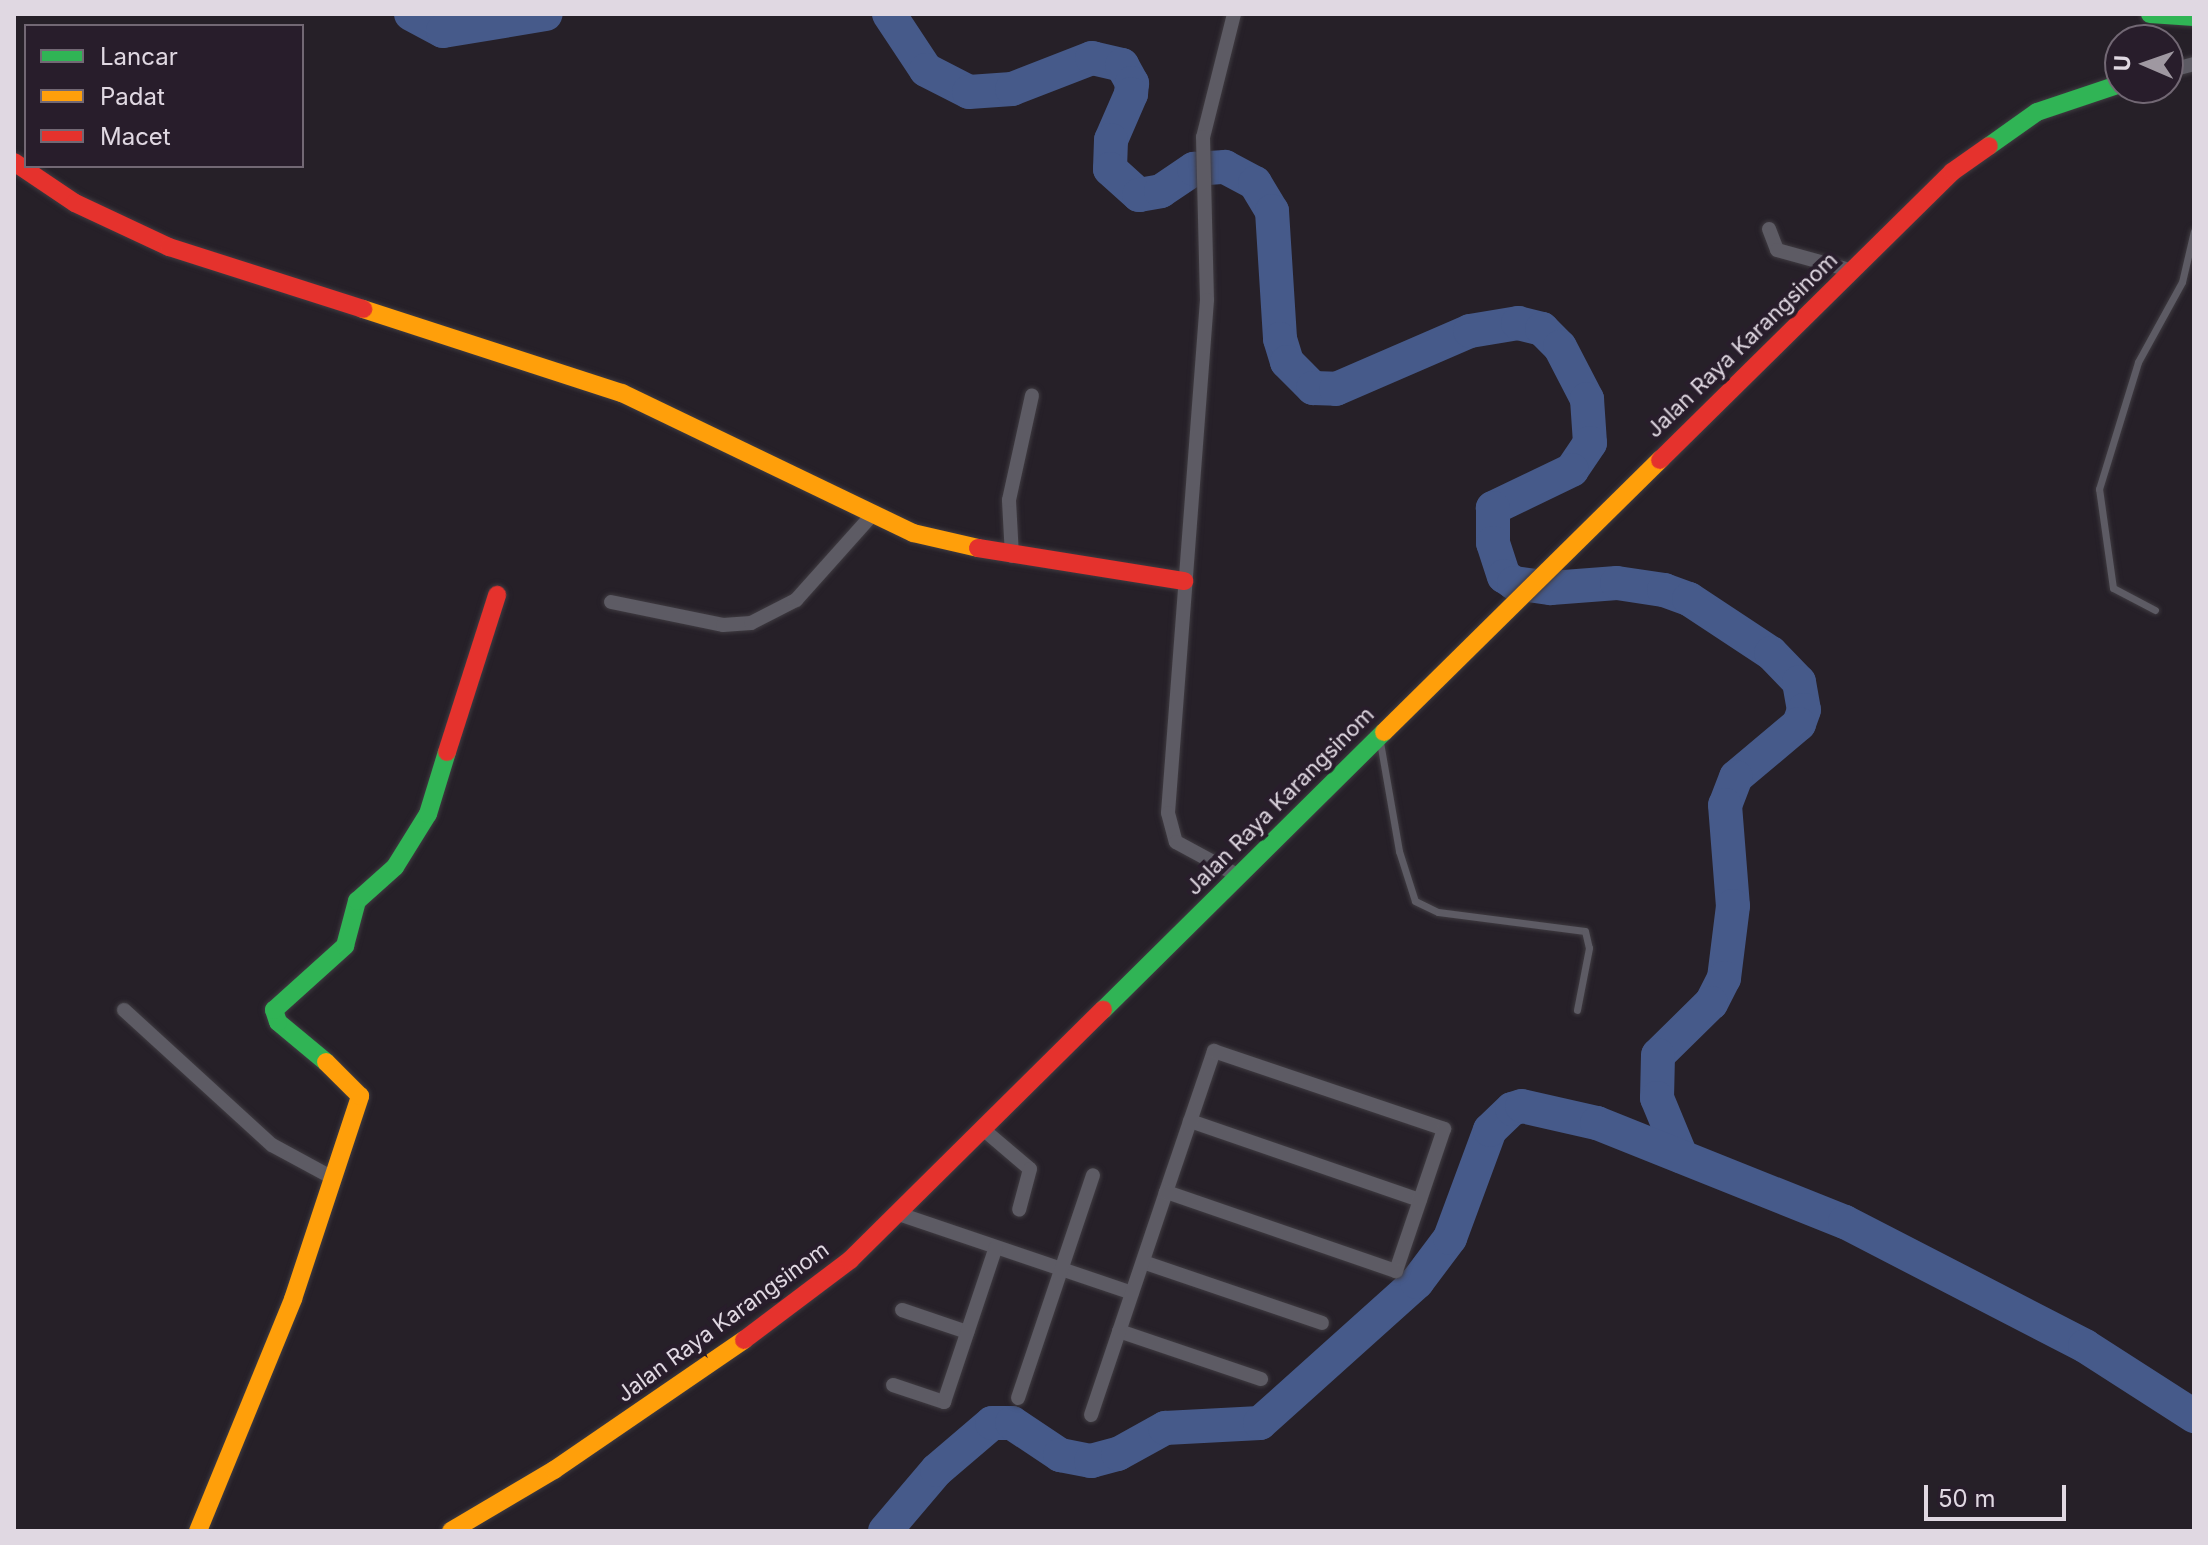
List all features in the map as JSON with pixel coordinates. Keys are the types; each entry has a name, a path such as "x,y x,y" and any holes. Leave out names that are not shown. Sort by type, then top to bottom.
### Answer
{"street":[{"path":"1234,14 1203,137 1207,300 1184,581 1169,832 1176,842 1239,876"},
{"path":"2150,14 2194,17"},
{"name":"Jalan Raya Karangsinom","path":"451,1531 554,1470 758,1330 850,1260 1556,561 1975,152 2037,112 2104,89"},
{"path":"14,162 75,203 169,247 622,393 872,515 938,541 1012,556 1184,581"},
{"path":"1769,229 1777,250 1853,271"},
{"path":"1012,556 1009,500 1032,395"},
{"path":"611,602 723,625 751,623 796,600 872,515"},
{"path":"198,1531 293,1299 359,1092 273,1013 345,946 357,901 395,867 428,814 497,595"},
{"path":"124,1010 272,1145 333,1178"},
{"path":"1091,1415 1119,1331 1143,1262 1166,1192 1214,1051 1444,1129 1396,1271 1166,1192"},
{"path":"1190,1121 1420,1200"},
{"path":"984,1130 1030,1169 1019,1210"},
{"path":"1018,1398 1093,1175"},
{"path":"896,1213 1132,1293"},
{"path":"893,1385 944,1402 996,1247"},
{"path":"1143,1262 1322,1323"},
{"path":"902,1310 967,1332"},
{"path":"1119,1331 1261,1379"}],"lane":[{"path":"2155,610 2113,588 2099,489 2138,362 2182,282 2194,231"},
{"path":"1379,736 1399,851 1415,901 1438,912 1585,931 1589,948 1577,1010"}],"waterway":[{"path":"411,14 443,31 546,14"},
{"path":"889,14 926,70 969,92 1012,89 1092,58 1122,65 1132,83 1131,94 1111,140 1110,169 1139,195 1161,191 1194,169 1225,167 1255,183 1272,211 1280,339 1287,362 1313,388 1336,389 1470,331 1518,323 1542,329 1560,347 1587,399 1590,443 1572,470 1493,508 1493,543 1504,576 1514,583 1551,588 1617,583 1664,590 1689,599 1771,653 1799,682 1804,710 1799,724 1736,777 1725,805 1733,906 1724,978 1711,1003 1658,1055 1657,1098 1681,1156"},
{"path":"885,1531 937,1470 992,1423 1012,1423 1060,1455 1091,1461 1118,1454 1165,1428 1260,1423 1417,1282 1450,1238 1490,1130 1512,1109 1522,1106 1597,1123 1845,1222 2085,1346 2194,1416"}],"traffic: fast":[{"path":"2150,14 2194,17"},
{"path":"1989,146 2037,112 2104,89"},
{"path":"1103,1010 1384,732"},
{"path":"326,1062 278,1022 274,1010 345,946 357,901 395,867 428,814 447,752"}],"traffic: slow":[{"path":"363,309 622,393 913,533 978,548"},
{"path":"1384,732 1660,460"},
{"path":"198,1531 293,1299 360,1096 326,1062"},
{"path":"451,1531 554,1470 744,1340"}],"traffic: jam":[{"path":"1660,460 1952,172 1989,146"},
{"path":"14,162 75,203 169,247 363,309"},
{"path":"978,548 1184,581"},
{"path":"447,752 497,595"},
{"path":"744,1340 850,1260 1103,1010"}]}
